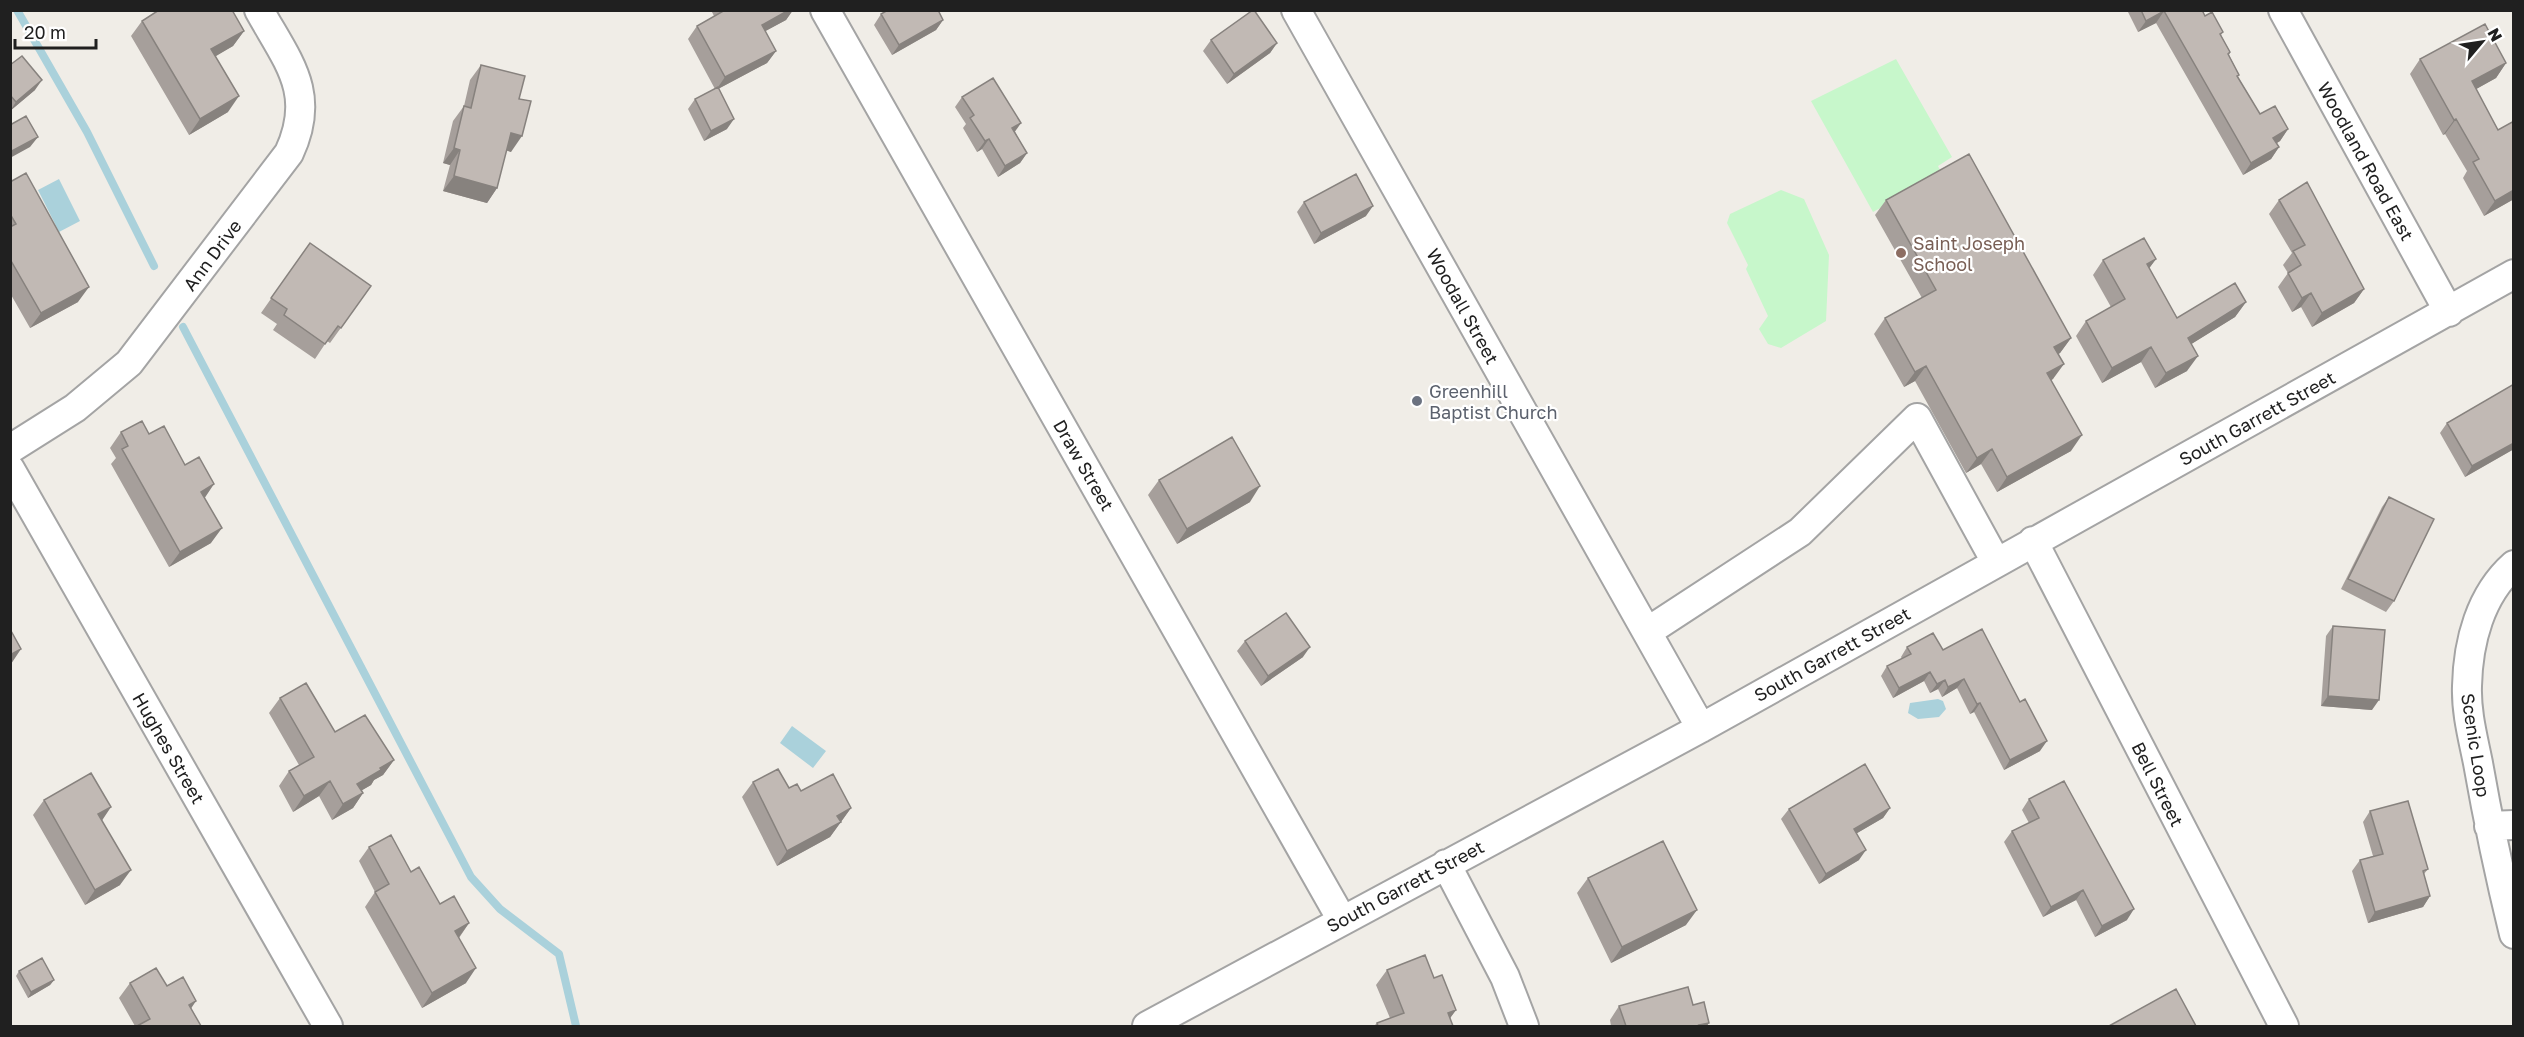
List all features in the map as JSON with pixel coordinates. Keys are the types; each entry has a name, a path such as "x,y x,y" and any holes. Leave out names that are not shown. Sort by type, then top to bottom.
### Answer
{"street":[{"name":"Ann Drive","path":"10,449 75,408 129,363 289,153 299,132 302,112 300,92 293,71 259,10"},
{"name":"Draw Street","path":"825,10 1342,920"},
{"name":"Woodall Street","path":"1296,10 1701,728"},
{"name":"Woodland Road East","path":"2283,10 2449,312"},
{"name":"South Garrett Street","path":"1147,1026 1701,728 2514,274"},
{"path":"1647,632 1800,532 1917,418 1996,562"},
{"name":"Hughes Street","path":"10,469 328,1026"},
{"name":"Bell Street","path":"2033,541 2284,1026"},
{"name":"Scenic Loop","path":"2514,565 2491,591 2482,607 2469,660 2467,686 2469,714 2501,825 2514,934"},
{"path":"1446,864 1505,977 1524,1026"}],"green space":[{"path":"1896,59 1952,157 1938,166 1942,174 1873,212 1811,101"},
{"path":"1781,190 1804,199 1829,255 1826,321 1781,348 1768,344 1759,329 1768,316 1746,269 1748,265 1727,223 1730,214"}],"water":[{"path":"59,179 80,221 59,232 38,190"},
{"path":"1938,699 1943,701 1946,709 1939,717 1918,719 1908,713 1910,703"},
{"path":"792,726 826,751 813,768 780,743"}],"building":[{"path":"159,10 232,10 244,31 211,49 239,96 200,119 142,21"},
{"path":"725,10 789,10 762,25 776,51 725,77 697,26"},
{"path":"888,10 938,10 943,20 899,45 881,14"},
{"path":"1253,10 1277,43 1234,74 1211,40"},
{"path":"2141,10 2202,10 2205,16 2212,12 2223,32 2220,34 2230,52 2228,54 2239,75 2237,76 2260,114 2275,106 2288,129 2273,138 2279,147 2251,163 2164,11 2146,21"},
{"path":"2485,24 2506,63 2472,81 2498,130 2514,121 2514,190 2495,201 2473,162 2479,159 2420,59"},
{"path":"22,56 42,80 16,102 10,95 10,65"},
{"path":"481,65 525,76 519,99 531,101 522,136 511,133 497,188 454,176 460,150 454,148 464,106 471,108"},
{"path":"993,78 1021,123 1012,128 1027,153 1005,166 989,139 985,141 970,118 974,115 962,97"},
{"path":"718,87 734,119 711,131 695,99"},
{"path":"26,116 38,137 10,152 10,125"},
{"path":"1969,154 2071,338 2054,347 2064,364 2047,373 2082,435 2007,477 1992,449 1977,458 1926,366 1915,372 1885,318 1936,290 1886,200"},
{"path":"26,173 89,287 41,313 10,259 10,227 16,224 10,214 10,182"},
{"path":"1356,174 1373,206 1321,233 1304,202"},
{"path":"2307,182 2364,289 2322,313 2311,293 2302,298 2288,273 2301,265 2293,251 2305,245 2279,200"},
{"path":"2144,238 2156,259 2147,264 2177,318 2235,283 2246,302 2188,338 2198,356 2166,373 2151,347 2112,368 2086,321 2125,299 2103,260"},
{"path":"310,243 371,286 341,328 338,326 325,344 284,315 287,309 271,298"},
{"path":"2514,384 2514,443 2472,466 2447,423"},
{"path":"142,421 149,434 164,426 185,465 199,457 214,484 201,492 222,528 180,552 122,449 128,446 121,432"},
{"path":"1232,437 1260,486 1187,529 1159,480"},
{"path":"2389,497 2434,519 2394,601 2348,579"},
{"path":"1286,613 1310,647 1268,676 1245,641"},
{"path":"2333,626 2385,630 2379,700 2328,696"},
{"path":"10,629 21,649 10,655"},
{"path":"1982,629 2020,702 2025,699 2047,741 2010,760 1980,703 1977,704 1964,679 1948,687 1945,680 1937,684 1930,672 1899,688 1887,666 1911,654 1907,647 1933,633 1943,650"},
{"path":"306,683 335,732 365,715 394,760 357,784 363,793 343,804 330,781 304,796 289,771 314,757 280,698"},
{"path":"1865,764 1890,808 1854,829 1866,850 1826,874 1789,809"},
{"path":"778,769 789,788 797,784 801,791 833,774 851,808 837,816 841,822 787,851 753,782"},
{"path":"91,773 111,807 98,814 131,870 95,890 44,800"},
{"path":"2064,781 2134,909 2102,926 2083,890 2051,907 2012,831 2039,818 2029,799"},
{"path":"2408,801 2428,869 2423,871 2430,896 2375,912 2360,860 2383,854 2370,811"},
{"path":"391,835 411,872 419,867 440,904 454,896 469,923 455,931 476,968 432,993 375,892 389,884 369,847"},
{"path":"1663,841 1697,910 1622,947 1588,878"},
{"path":"1425,955 1434,978 1442,975 1456,1010 1448,1013 1453,1026 1378,1026 1377,1023 1404,1013 1387,970"},
{"path":"42,958 54,980 31,992 19,971"},
{"path":"156,968 167,986 183,977 196,1001 189,1005 201,1026 137,1026 150,1019 130,983"},
{"path":"1688,987 1693,1005 1704,1002 1709,1023 1700,1026 1626,1026 1619,1006"},
{"path":"2176,989 2196,1026 2109,1026"}],"waterway":[{"path":"17,10 87,132 154,266"},
{"path":"183,327 471,877 500,909 559,954 576,1026"}],"place":[{"name":"Saint Joseph School","path":"1901,253"},
{"name":"Greenhill Baptist Church","path":"1417,401"}]}
